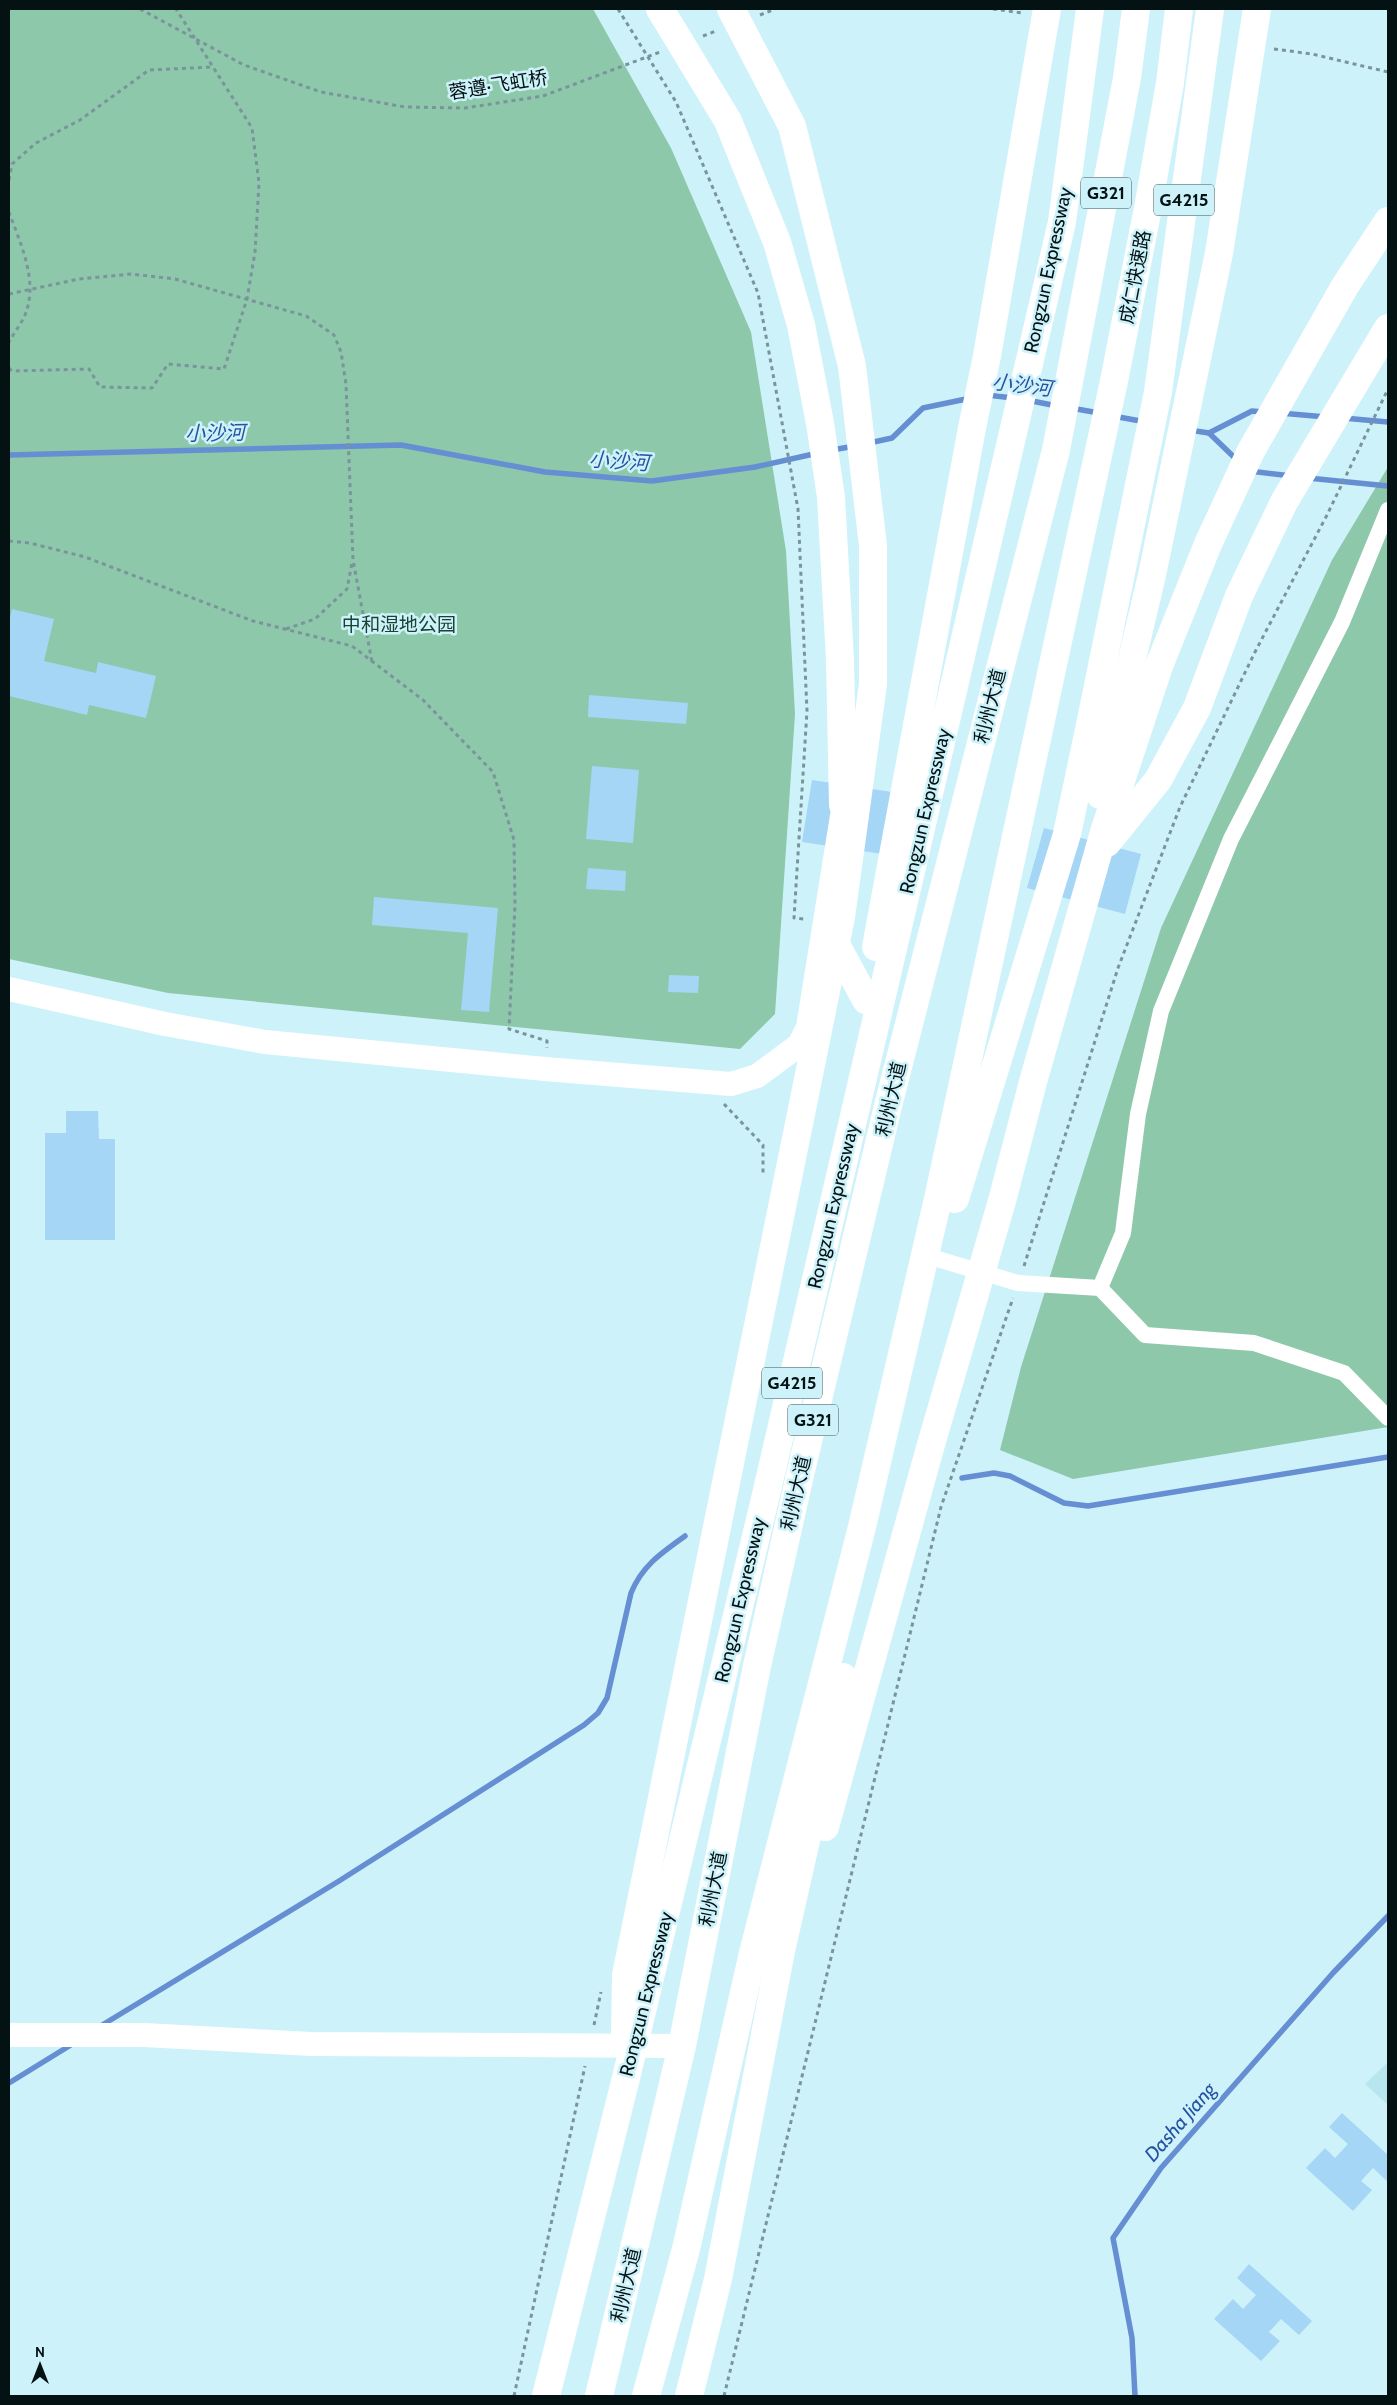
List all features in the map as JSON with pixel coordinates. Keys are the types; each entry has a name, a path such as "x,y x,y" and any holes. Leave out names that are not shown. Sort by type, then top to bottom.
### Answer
{"highway":[{"path":"660,9 728,121 777,242 801,325 820,423 831,497 840,660 843,812"},
{"path":"866,1000 987,356 1047,9"},
{"name":"Rongzun Expressway","path":"546,2396 625,2082 888,972 1062,222 1090,9"},
{"name":"利州大道","path":"599,2396 682,2046 757,1666 888,1106 1056,450 1072,376 1127,78 1136,9"},
{"name":"成仁快速路","path":"938,1199 1114,381 1150,198 1170,83 1180,9"},
{"name":"G4215","path":"689,2396 718,2280 781,1951 894,1445 956,1193 1067,834 1112,624 1158,392 1210,9"},
{"path":"938,1199 1080,877 1152,575 1219,254 1256,9"},
{"path":"625,2082 626,1975 841,917 873,684 873,546 852,366 792,126 766,76 721,16"},
{"path":"781,1951 833,1805 930,1448 1002,1201 1033,1082 1104,832 1159,666 1208,544 1251,451 1345,286 1388,222"},
{"path":"1080,877 1158,780 1197,708 1239,596 1284,502 1388,328"},
{"path":"824,922 866,1000 888,1106"},
{"name":"G321","path":"646,2396 686,2249 753,1953 862,1527 938,1199"}],"main road":[{"path":"9,989 165,1024 265,1042 545,1069 731,1084 757,1076 799,1046 808,1027 843,812"},
{"path":"9,2035 144,2035 312,2044 682,2046"}],"street":[{"path":"1100,1288 1123,1233 1138,1114 1161,1011 1231,840 1342,622 1388,510"},
{"path":"924,1255 1018,1283 1100,1288 1145,1335 1254,1343 1344,1372 1388,1418"}],"path":[{"name":"蓉遵·飞虹桥","path":"140,9 244,65 321,92 405,107 465,108 543,96 661,51"},
{"path":"9,368 12,371 89,369 100,388 152,388 168,364 224,369 247,299 255,252 259,183 252,128 176,9"},
{"path":"618,9 676,102 758,293 798,509 807,711 794,918 824,922"},
{"path":"758,16 776,9"},
{"path":"694,39 721,16"},
{"path":"9,180 12,164 36,143 80,120 149,70 214,67"},
{"path":"9,212 25,257 31,289 25,314 9,342"},
{"path":"9,294 79,279 131,274 175,279 306,316 334,335 341,352 346,384 353,560 372,662"},
{"path":"724,2396 941,1508 1018,1283 1118,968 1180,806 1255,652 1326,515 1388,389"},
{"path":"9,541 30,543 85,557 253,621 352,646 423,700 492,772 514,840 515,905 509,1029 547,1041"},
{"path":"285,629 315,619 347,589 353,560"},
{"path":"714,1103 724,1104 763,1145 764,1182"},
{"path":"763,1145 772,1142"},
{"path":"514,2396 602,1988"}],"shaded area":[{"path":"1388,2062 1388,2105 1365,2084"}],"green space":[{"name":"中和湿地公园","path":"9,9 593,9 671,148 751,332 786,551 795,714 775,1014 740,1049 168,993 9,959"},
{"path":"1388,467 1388,1427 1073,1479 1000,1450 1021,1367 1161,928 1332,560"}],"building":[{"path":"12,609 54,619 44,661 96,673 98,662 156,676 146,718 89,705 87,715 9,696 9,623"},
{"path":"589,695 688,703 686,724 588,717"},
{"path":"592,766 639,770 633,843 586,839"},
{"path":"812,780 912,795 903,857 802,842"},
{"path":"1044,828 1141,854 1125,914 1027,888"},
{"path":"588,868 626,871 625,891 586,889"},
{"path":"374,897 498,908 489,1012 461,1010 468,933 372,925"},
{"path":"669,975 699,976 698,993 668,992"},
{"path":"66,1111 98,1111 99,1139 115,1139 115,1240 45,1240 45,1133 66,1133"},
{"path":"1342,2113 1388,2155 1388,2182 1373,2168 1361,2181 1372,2190 1353,2211 1306,2168 1325,2148 1335,2158 1348,2144 1329,2127"},
{"path":"1249,2264 1312,2321 1299,2335 1281,2319 1269,2332 1280,2341 1261,2361 1214,2319 1233,2299 1243,2309 1256,2295 1237,2278"}],"waterway":[{"name":"小沙河","path":"987,395 1013,398"},
{"name":"小沙河","path":"869,443 892,438 923,408 971,398"},
{"name":"小沙河","path":"1027,400 1057,406"},
{"name":"小沙河","path":"1071,408 1099,413"},
{"name":"小沙河","path":"1209,433 1252,411 1264,412"},
{"name":"小沙河","path":"1280,413 1326,417"},
{"name":"小沙河","path":"1113,416 1146,422"},
{"name":"小沙河","path":"1343,418 1388,422"},
{"name":"小沙河","path":"1189,430 1209,433 1238,461"},
{"name":"小沙河","path":"9,455 401,445 545,472 652,481 755,467 818,453"},
{"name":"小沙河","path":"832,450 855,446"},
{"name":"小沙河","path":"1249,471 1292,476"},
{"name":"小沙河","path":"1308,478 1388,486"},
{"path":"962,1478 994,1473 1010,1476 1064,1503 1088,1506 1388,1457"},
{"path":"99,2027 339,1881 584,1725 598,1713 607,1698 631,1593 635,1583 653,1561 685,1536"},
{"name":"Dasha Jiang","path":"1135,2396 1132,2338 1113,2238 1161,2168 1333,1973 1388,1916"},
{"path":"9,2083 74,2043"}]}
